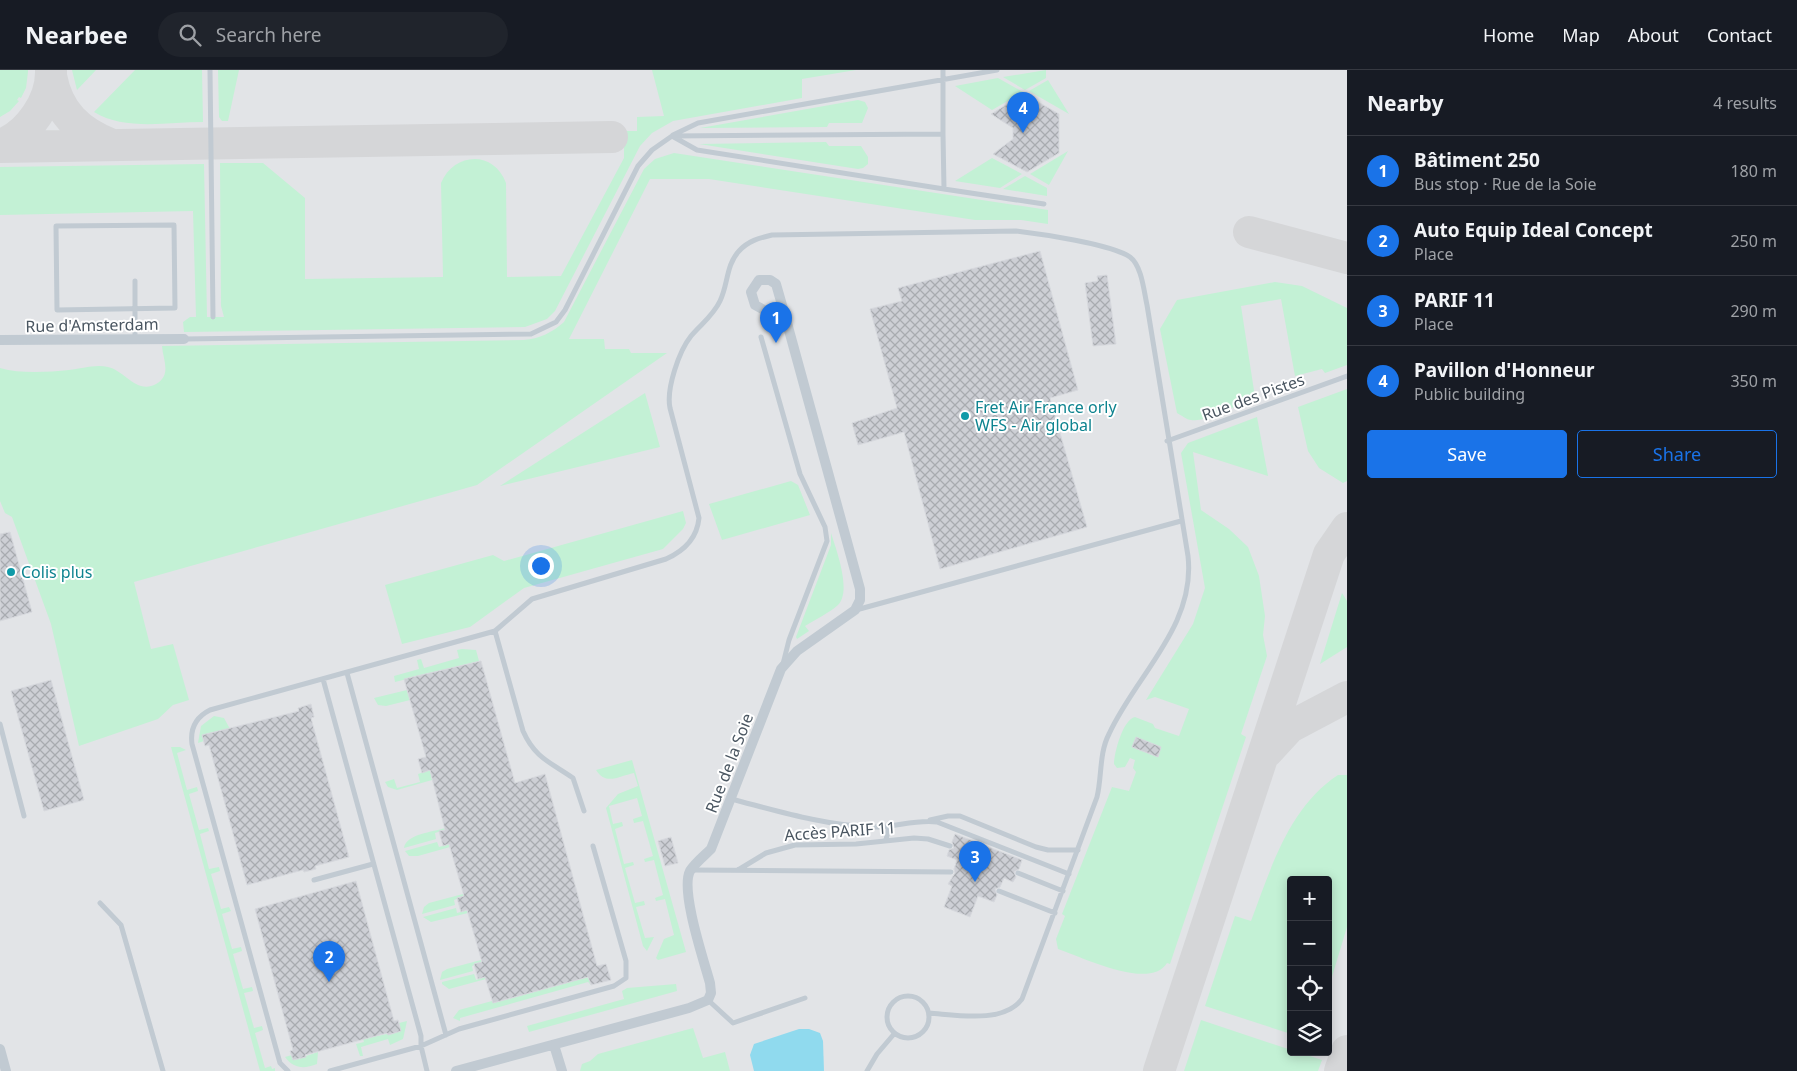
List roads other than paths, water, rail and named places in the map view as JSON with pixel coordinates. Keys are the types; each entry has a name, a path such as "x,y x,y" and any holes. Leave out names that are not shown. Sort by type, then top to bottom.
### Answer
{"street":[{"path":"784,312 860,588 860,600 855,610"},
{"name":"Rue d'Amsterdam","path":"0,340 184,339"},
{"name":"Rue de la Soie","path":"691,870 711,849 781,669 796,651 855,610"},
{"path":"456,1071 689,1008 708,1000 711,993 710,983 687,894 687,882 691,870"},
{"path":"554,1045 562,1071"},
{"path":"0,1049 6,1071"}],"lane":[{"path":"210,70 213,317"},
{"path":"943,70 944,188"},
{"path":"184,339 531,334 556,322 565,310 638,166 652,150 672,136 698,123 997,70"},
{"path":"672,136 944,134"},
{"path":"672,136 697,150 1044,204"},
{"path":"174,225 175,308 135,309 57,310 56,226 174,225"},
{"path":"288,1071 280,1063 191,737 196,721 210,710 495,631 532,598 679,554 690,542 698,528 699,518 670,408 669,391 681,354 688,341 712,315 721,300 732,262 738,252 753,240 772,235 1016,231 1042,234 1104,248 1130,258 1137,270 1147,305 1189,571 1188,587 1183,606 1158,655 1108,734 1104,746 1101,781 1097,797 1024,994 1013,1008 990,1015 929,1013"},
{"path":"135,281 135,340"},
{"path":"761,337 800,474 825,527 827,541 789,640 781,669"},
{"name":"Rue des Pistes","path":"1167,441 1347,376"},
{"path":"855,610 1181,521"},
{"path":"495,631 522,731 529,746 542,759 573,778 584,812"},
{"path":"347,673 446,1035"},
{"path":"323,679 419,1029 420,1046 427,1071"},
{"path":"0,726 24,816"},
{"path":"731,799 822,822 874,827 927,821 948,816 960,816 1036,847 1048,850 1078,850"},
{"path":"927,821 946,825 1070,874"},
{"path":"886,840 889,826"},
{"name":"Accès PARIF 11","path":"737,870 766,853 788,846 928,839 950,846"},
{"path":"330,1071 420,1046 459,1029 614,986 626,978 626,961 593,846"},
{"path":"314,880 373,864"},
{"path":"691,870 951,872"},
{"path":"1018,873 1063,891"},
{"path":"999,891 1055,913"},
{"path":"100,904 121,925 163,1071"},
{"path":"904,996 917,997 927,1007 929,1013 926,1028 922,1033 908,1038 894,1034 886,1015 892,1002 904,996"},
{"path":"708,1000 733,1023 804,998"},
{"path":"867,1071 876,1054 894,1034"}],"water":[{"path":"799,1029 809,1029 820,1033 823,1041 824,1071 754,1071 750,1055 754,1044"}],"place":[{"name":"Pavillon d'Honneur","path":"1023,133"},
{"name":"Bâtiment 250","path":"776,343"},
{"name":"Fret Air France orly WFS - Air global","path":"965,416"},
{"name":"Colis plus","path":"11,572"},
{"name":"PARIF 11","path":"975,882"},
{"name":"Auto Equip Ideal Concept","path":"329,982"}]}
